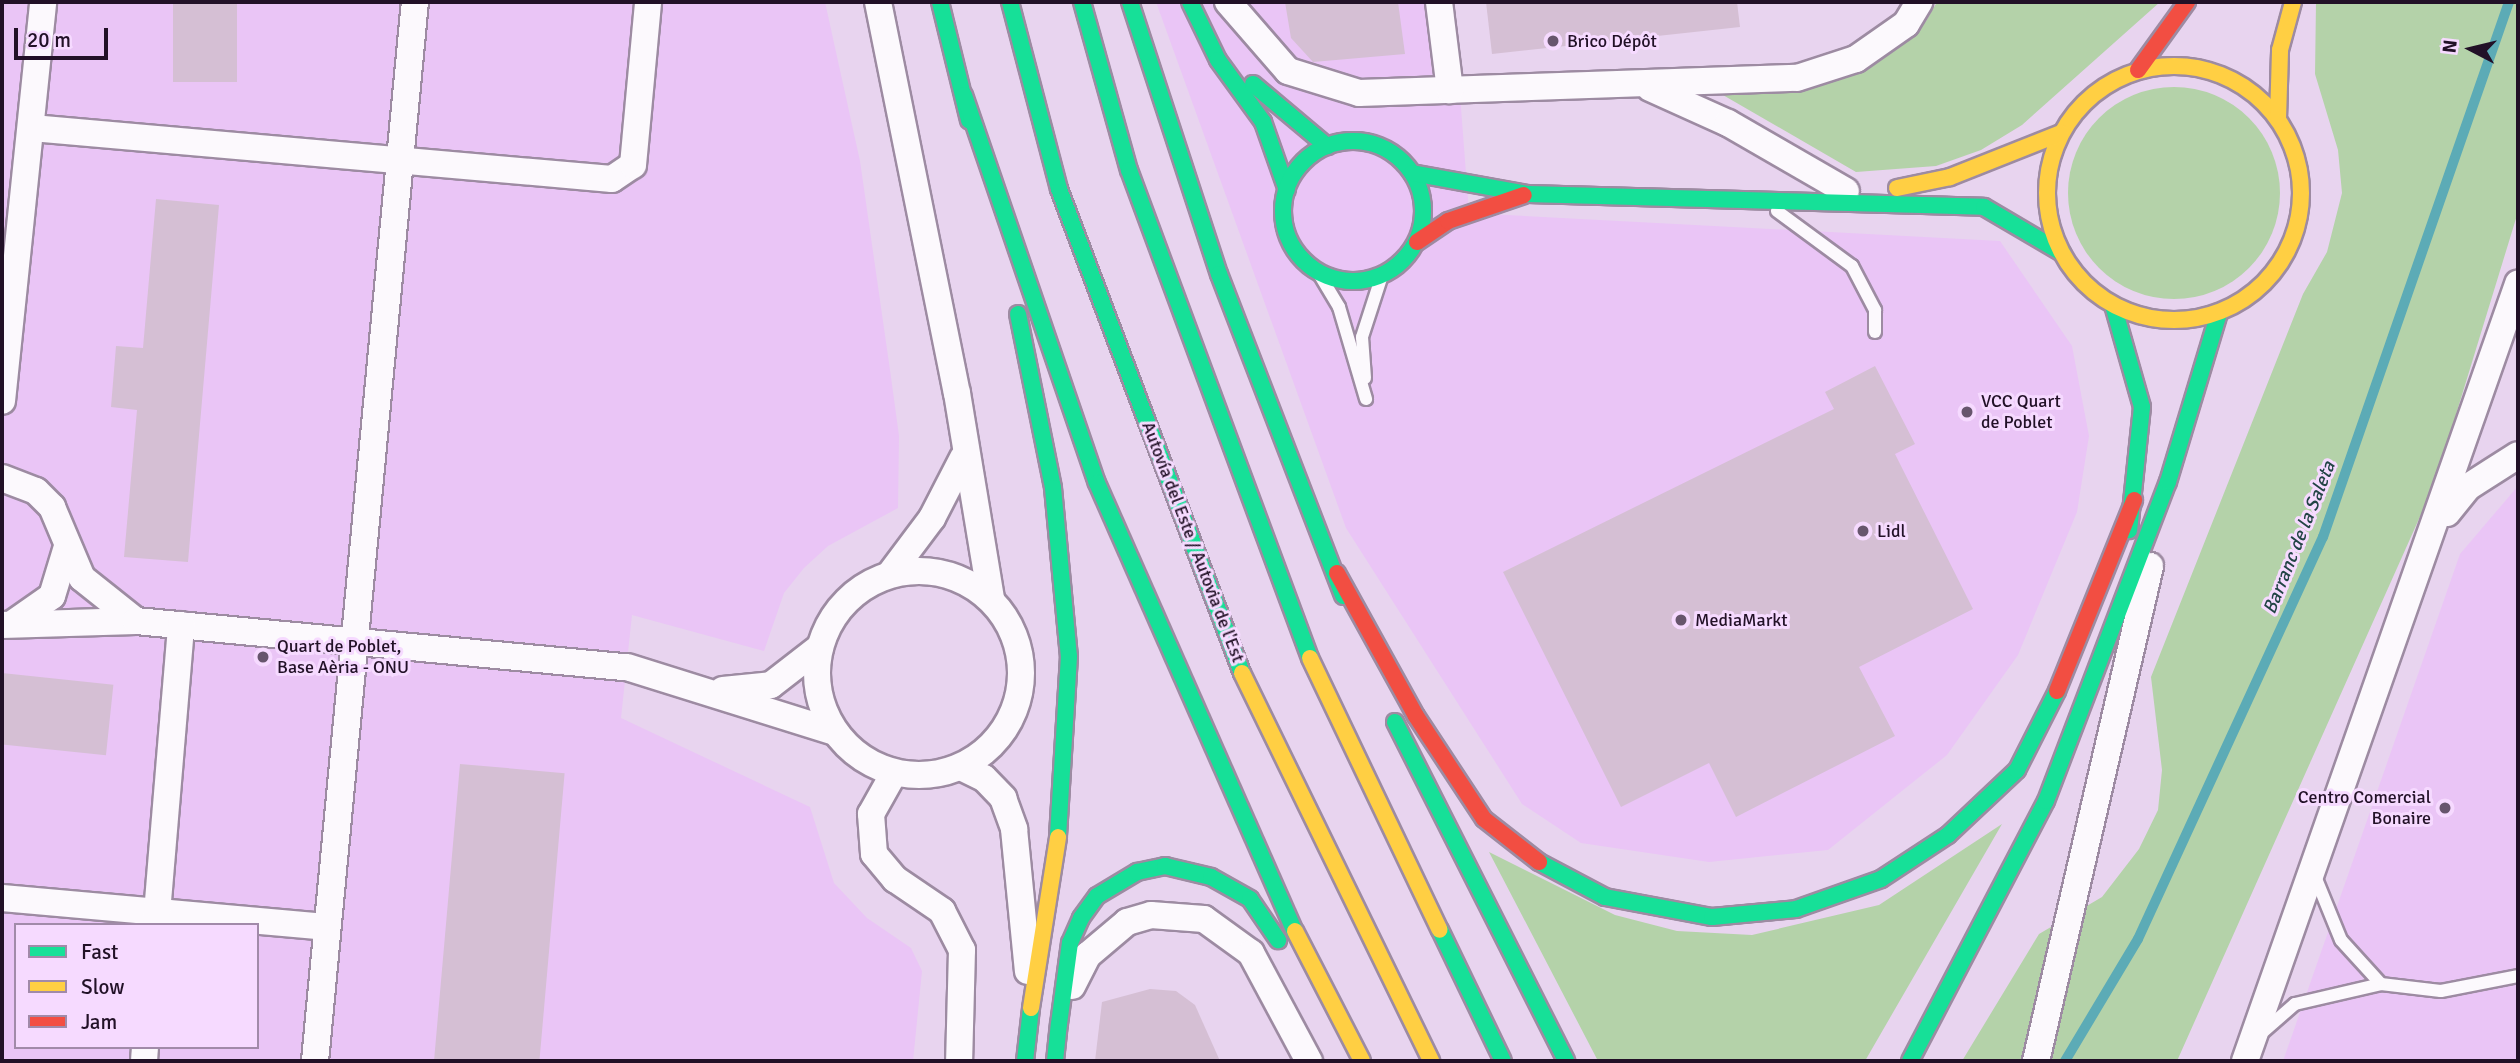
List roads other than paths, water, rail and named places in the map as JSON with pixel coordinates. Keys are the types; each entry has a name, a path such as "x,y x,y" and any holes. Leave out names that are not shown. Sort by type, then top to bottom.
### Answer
{"main road":[{"path":"940,2 964,94 1053,488 1069,656 1055,887 1031,1008 1025,1061"},
{"name":"Autovía del Este / Autovia de l'Est","path":"1010,2 1059,189 1233,652 1431,1061"},
{"path":"1082,2 1129,170 1295,626 1503,1061"},
{"path":"1130,2 1219,274 1337,573 1348,617 1398,728 1566,1061"},
{"path":"1191,2 1243,74 1327,146"},
{"path":"1191,2 1218,60 1263,122 1287,190 1288,236 1318,272 1339,280 1382,275 1417,242 1448,221 1528,194"},
{"path":"2138,70 2188,2"},
{"path":"2061,133 2048,187 2048,214 2062,253 2083,283 2113,306 2183,321 2219,313 2252,294 2279,265 2296,231 2300,180 2278,119 2280,50 2293,2"},
{"path":"1809,197 1950,177 2061,133 2107,84 2138,70 2177,65 2216,72 2251,91 2278,119"},
{"path":"964,94 1097,483 1273,889 1363,1061"},
{"path":"1287,190 1296,171 1327,146 1375,145 1412,173 1528,194 1809,197 1984,207 2062,253"},
{"path":"1412,173 1423,219 1417,242"},
{"path":"2113,306 2142,407 2134,500 2118,607"},
{"path":"1910,1061 2046,801 2168,482 2219,313"},
{"path":"1337,573 1363,610 1416,716 1484,819 1542,864 1605,897 1712,916 1797,909 1881,879 1948,835 2017,770 2079,647 2134,500"},
{"path":"1055,1061 1070,943 1081,918 1097,897 1137,872 1190,868 1232,888 1269,923 1288,959"}],"street":[{"path":"2,401 43,2"},
{"path":"315,1061 351,644 415,2"},
{"path":"32,128 612,179 633,165 648,2"},
{"path":"878,2 957,393 963,458 990,598"},
{"path":"1228,2 1287,71 1359,93 1645,86 1797,78 1856,59 1913,13"},
{"path":"1439,2 1450,90"},
{"path":"1645,86 1728,123 1846,191"},
{"path":"2248,1054 2427,552 2518,284"},
{"path":"2427,552 2468,487 2518,455"},
{"path":"890,574 932,517 963,458"},
{"path":"2,478 36,491 52,507 66,550 82,578 136,621"},
{"path":"2036,1061 2168,482"},
{"path":"8,624 52,596 66,550"},
{"path":"944,572 990,598 1010,625 1021,657 1021,690 1003,731 961,767 930,776 894,773 852,751 835,732 822,705 820,647 834,614 859,589 890,574 944,572"},
{"path":"8,624 136,621 351,644 627,667 716,691 835,732"},
{"path":"156,919 181,625"},
{"path":"716,691 771,685 820,647"},
{"path":"961,767 984,778 1003,798 1014,829 1031,1008"},
{"path":"894,773 871,814 874,854 895,879 942,911 962,950 959,1061"},
{"path":"2,898 156,919 242,923"},
{"path":"1059,1024 1079,969 1104,937 1151,915 1178,915 1204,919 1251,953 1308,1061"},
{"path":"259,924 327,927"}],"lane":[{"path":"1757,197 1852,266 1875,310 1875,332"},
{"path":"1318,272 1339,307 1366,400 1362,337 1382,275"},
{"path":"2314,874 2341,940 2381,984"},
{"path":"2248,1054 2295,1004 2381,984 2441,991 2518,976"}],"waterway":[{"name":"Barranc de la Saleta","path":"2065,1061 2138,939 2323,537 2509,2"}],"place":[{"name":"Brico Dépôt","path":"1553,41"},
{"name":"VCC Quart de Poblet","path":"1967,412"},
{"name":"Lidl","path":"1863,531"},
{"name":"MediaMarkt","path":"1681,620"},
{"name":"Quart de Poblet, Base Aèria - ONU","path":"263,657"},
{"name":"Centro Comercial Bonaire","path":"2445,808"}]}
